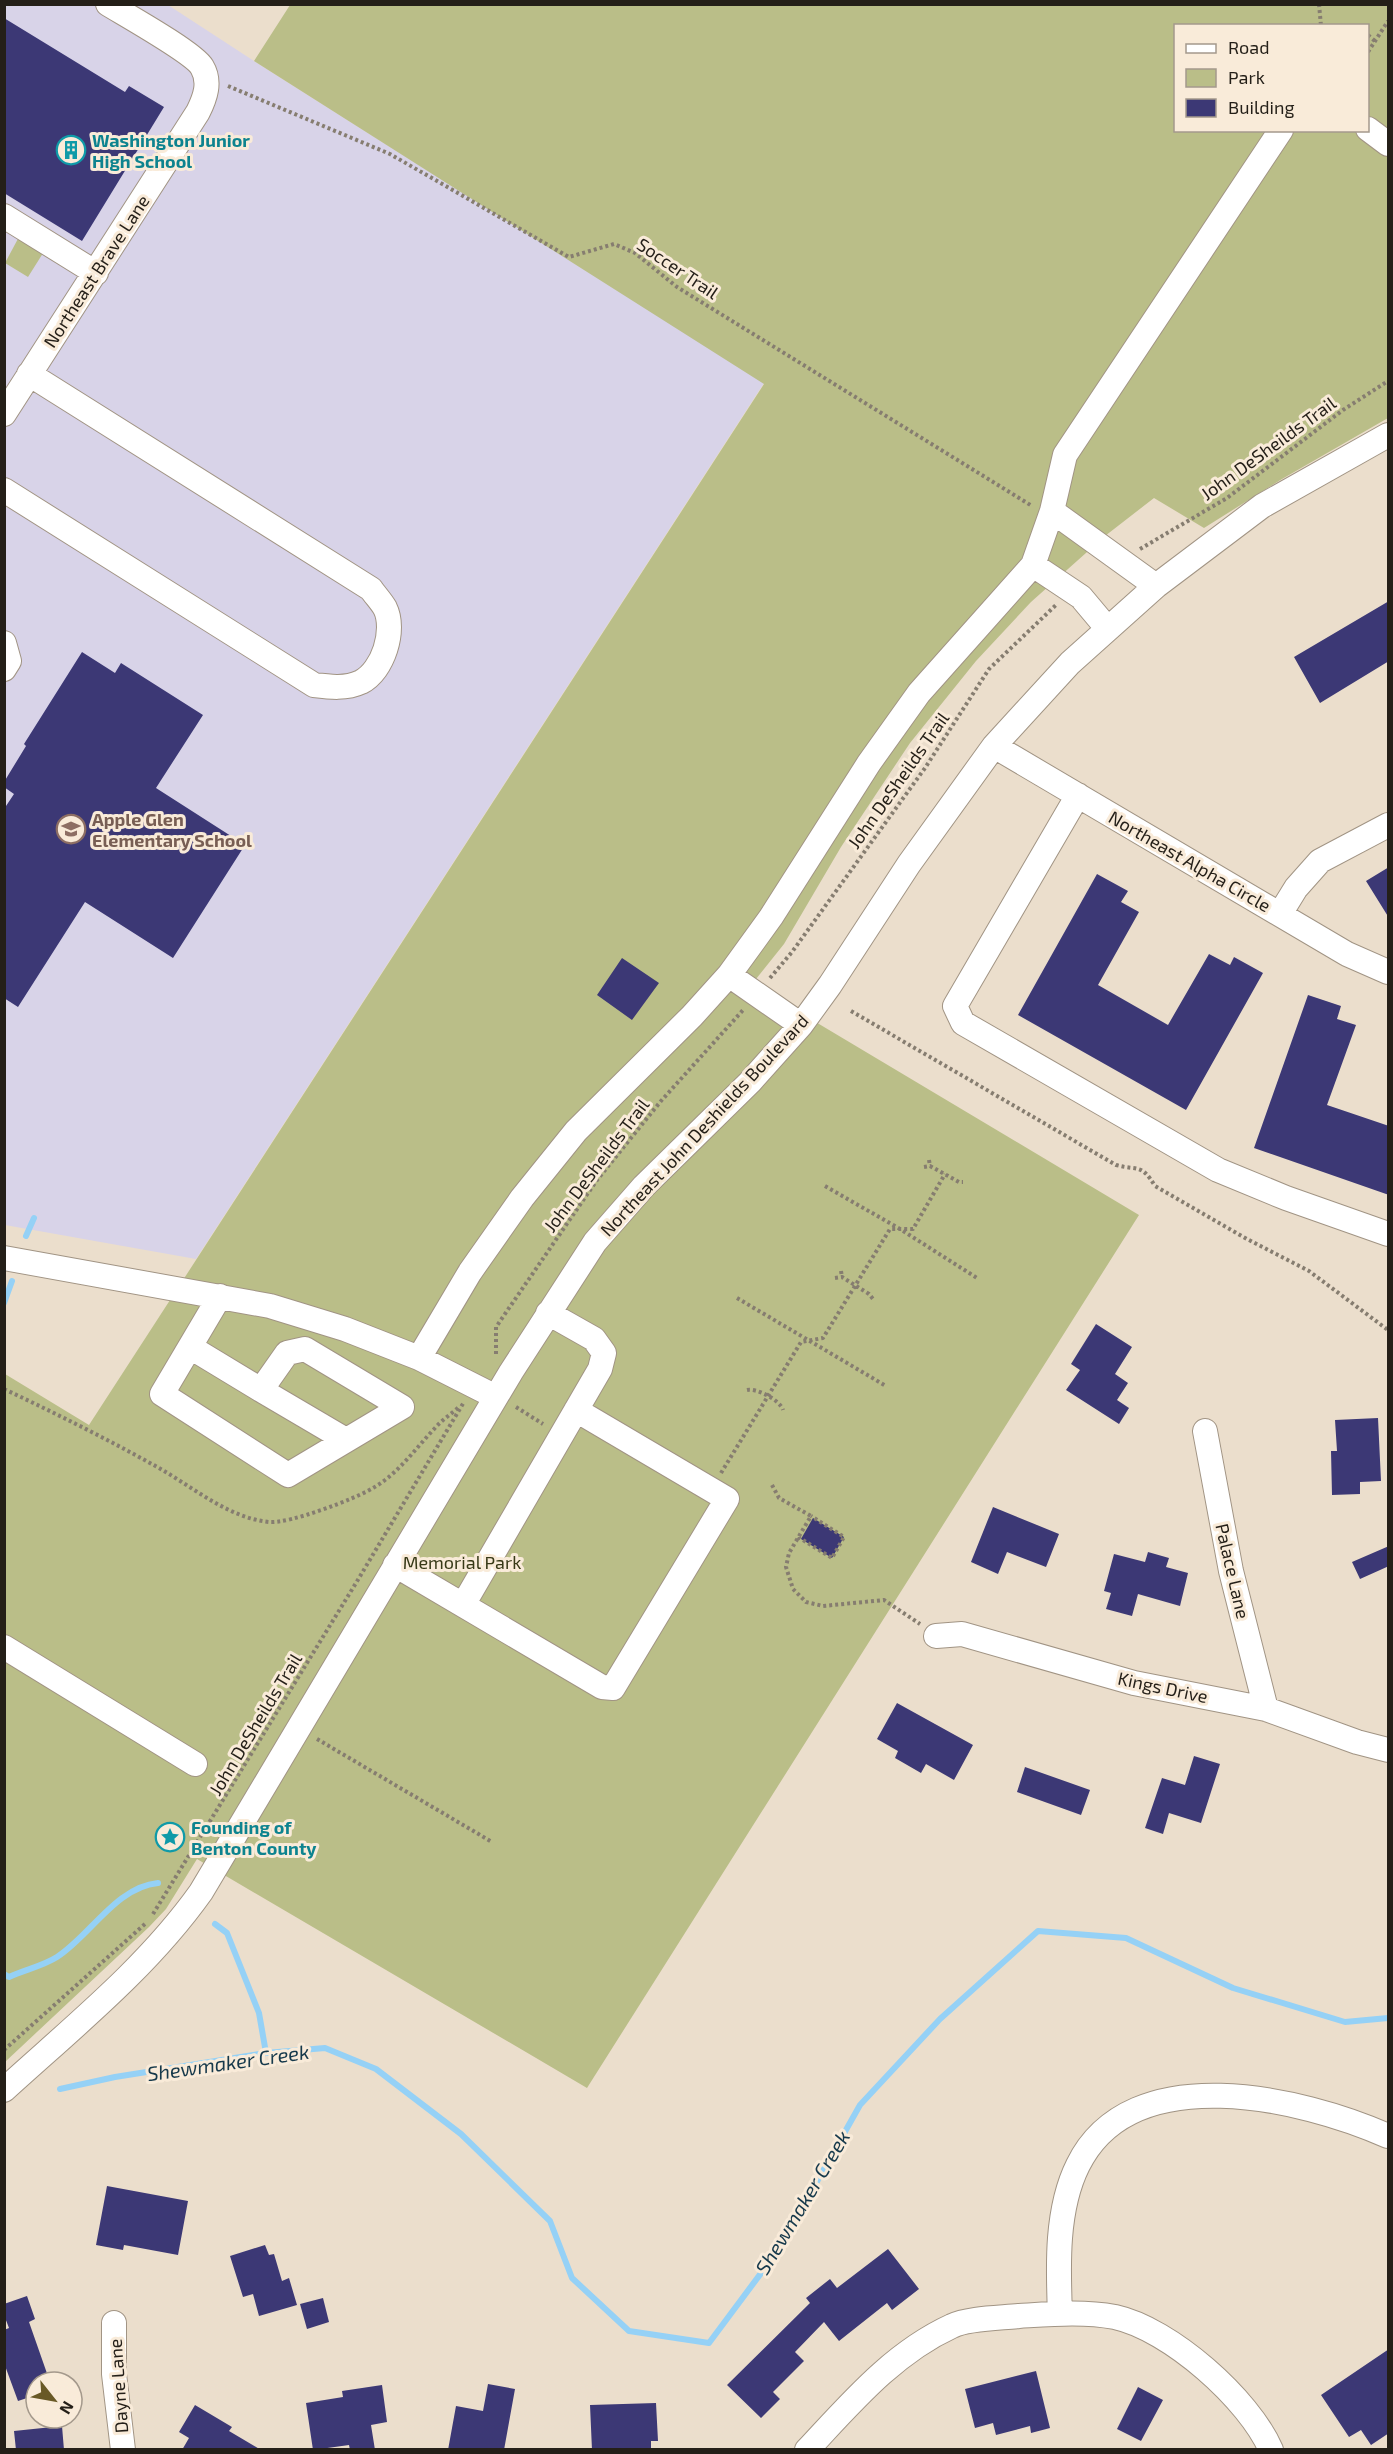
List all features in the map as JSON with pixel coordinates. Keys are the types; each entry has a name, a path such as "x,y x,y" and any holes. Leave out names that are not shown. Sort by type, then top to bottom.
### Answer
{"street":[{"path":"108,4 189,55 202,66 206,76"},
{"name":"Northeast Brave Lane","path":"4,414 198,111 206,97 206,76"},
{"path":"1369,130 1389,144"},
{"path":"419,1358 470,1272 528,1190 576,1131 692,1016 729,975 771,917 857,781 919,693 1033,565 1052,511 1065,455 1280,132"},
{"path":"4,216 96,273"},
{"path":"4,490 314,685 338,688 362,681 382,660 390,638 386,609 371,589 29,374"},
{"name":"Northeast John Deshields Boulevard","path":"4,2090 146,1959 176,1927 201,1892 395,1564 506,1402 548,1313 596,1242 644,1186 750,1082 801,1025 830,985 909,864 994,746 1041,694 1107,628 1156,586 1262,506 1389,435"},
{"path":"1052,511 1156,586"},
{"path":"1033,565 1081,597 1107,628"},
{"path":"4,644 9,661 4,669"},
{"name":"Northeast Alpha Circle","path":"994,746 1347,954 1389,972"},
{"path":"1078,795 955,1006 963,1023 1218,1170 1286,1198 1389,1234"},
{"path":"1280,914 1296,888 1320,861 1389,825"},
{"path":"729,975 801,1025"},
{"path":"4,1258 270,1306 334,1326 419,1358 506,1402"},
{"path":"220,1296 162,1394 288,1475 402,1407 305,1349 287,1353 261,1390"},
{"path":"463,1605 600,1369 604,1353 594,1339 548,1313"},
{"path":"190,1347 345,1440"},
{"path":"395,1564 602,1687 613,1688 727,1499 576,1410"},
{"name":"Palace Lane","path":"1204,1431 1231,1571 1266,1709"},
{"name":"Kings Drive","path":"936,1636 962,1634 1134,1683 1266,1709 1357,1742 1389,1750"},
{"path":"4,1647 195,1764"},
{"path":"1060,2314 1060,2258 1068,2194 1084,2153 1096,2136 1116,2120 1144,2107 1172,2099 1233,2095 1354,2120 1389,2136"},
{"path":"807,2450 878,2375 916,2345 954,2324 1074,2313 1116,2318 1156,2334 1218,2378 1265,2436 1271,2450"},
{"name":"Dayne Lane","path":"114,2323 114,2374 123,2450"}],"path":[{"path":"1319,4 1321,24"},
{"path":"1369,50 1389,21"},
{"path":"1369,36 1375,41"},
{"name":"Soccer Trail","path":"206,76 390,154 569,257 614,244 635,253 677,287 752,332 796,363 1034,507 1052,511"},
{"name":"John DeSheilds Trail","path":"1131,554 1227,498 1343,410 1389,381"},
{"name":"John DeSheilds Trail","path":"766,983 792,952 925,768 989,669 1061,600"},
{"name":"John DeSheilds Trail","path":"493,1359 496,1354 496,1327 597,1180 661,1101 745,1007"},
{"path":"851,1011 1116,1166 1137,1167 1145,1172 1155,1186 1247,1239 1309,1271 1389,1330"},
{"path":"929,1160 930,1166"},
{"path":"924,1167 930,1166 960,1184"},
{"path":"729,1460 801,1342 823,1338 890,1229 913,1229 945,1174"},
{"path":"825,1186 900,1229 976,1278"},
{"path":"841,1271 842,1277"},
{"path":"835,1278 842,1277 872,1295"},
{"path":"737,1298 886,1386"},
{"path":"752,1383 753,1389"},
{"path":"747,1390 753,1389 784,1405 783,1410"},
{"path":"506,1402 561,1435"},
{"name":"John DeSheilds Trail","path":"4,2050 150,1919 462,1404"},
{"path":"772,1485 779,1498 844,1537 832,1558 798,1537"},
{"path":"811,1516 789,1553 786,1567 793,1589 806,1602 823,1606 884,1600 936,1636"},
{"path":"317,1738 492,1842"}],"shaded area":[{"path":"4,5 168,5 764,383 196,1259 5,1225"}],"green space":[{"name":"Memorial Park","path":"290,5 1388,5 1388,418 1282,479 1204,528 1154,498 1105,536 1031,602 976,661 910,743 841,847 784,944 752,984 1139,1215 587,2088 197,1859 166,1909 149,1927 5,2062 5,1374 89,1425 764,384 254,61"},
{"path":"20,235 45,250 28,277 5,263"}],"building":[{"name":"Washington Junior High School","path":"4,18 125,92 129,86 164,107 82,241 4,193"},
{"path":"1389,601 1389,661 1320,703 1294,657"},
{"path":"82,652 115,673 121,663 203,715 156,788 245,845 173,958 85,902 18,1007 4,998 4,809 14,794 4,787 4,782 26,746 24,744"},
{"path":"1389,867 1389,918 1366,881"},
{"path":"1097,874 1128,891 1121,902 1139,912 1098,985 1168,1025 1209,954 1230,965 1234,957 1263,973 1186,1110 1018,1015"},
{"path":"622,958 659,983 632,1020 597,995"},
{"path":"1308,995 1341,1006 1337,1019 1356,1025 1327,1105 1389,1126 1389,1195 1254,1148"},
{"path":"1096,1324 1132,1347 1115,1374 1128,1383 1117,1400 1129,1408 1119,1424 1066,1390 1080,1370 1071,1364"},
{"path":"1378,1418 1381,1481 1360,1482 1360,1494 1332,1495 1331,1451 1337,1451 1335,1420"},
{"path":"993,1507 1059,1534 1046,1567 1007,1552 998,1574 971,1562"},
{"path":"813,1518 844,1537 832,1558 801,1539"},
{"path":"1389,1546 1389,1566 1360,1579 1352,1562"},
{"path":"1148,1552 1169,1558 1166,1567 1188,1573 1180,1606 1138,1594 1132,1616 1106,1609 1111,1593 1104,1591 1114,1554 1145,1562"},
{"path":"897,1703 973,1745 954,1780 926,1764 921,1773 895,1758 898,1751 877,1739"},
{"path":"1194,1756 1220,1764 1201,1823 1169,1813 1163,1834 1145,1828 1162,1778 1185,1785"},
{"path":"1025,1767 1090,1790 1081,1815 1017,1792"},
{"path":"107,2186 188,2201 178,2255 124,2245 123,2250 96,2245"},
{"path":"265,2245 269,2255 274,2254 282,2281 289,2278 297,2305 259,2316 253,2294 243,2297 230,2256"},
{"path":"888,2249 919,2289 892,2310 887,2303 839,2341 824,2322 795,2352 804,2361 773,2392 780,2399 761,2418 727,2385 810,2303 806,2298 830,2279 837,2288"},
{"path":"27,2296 35,2319 29,2322 46,2370 24,2370 24,2399 18,2401 4,2363 4,2330 9,2328 4,2315 4,2304"},
{"path":"323,2298 329,2322 307,2329 300,2304"},
{"path":"1389,2349 1389,2433 1371,2445 1361,2430 1349,2437 1321,2395"},
{"path":"1036,2371 1050,2428 1031,2433 1030,2426 996,2435 993,2423 975,2428 965,2389"},
{"path":"488,2384 515,2389 504,2450 448,2450 456,2406 483,2411"},
{"path":"382,2385 387,2422 371,2425 375,2450 350,2450 349,2445 313,2450 306,2403 343,2397 342,2391"},
{"path":"1138,2387 1163,2400 1141,2441 1117,2429"},
{"path":"656,2403 658,2441 651,2441 651,2450 592,2450 590,2405"},
{"path":"195,2405 232,2427 229,2431 261,2450 182,2450 189,2438 179,2432"},
{"path":"62,2430 64,2450 16,2450 14,2431"}],"waterway":[{"path":"26,1236 34,1218"},
{"path":"4,1303 12,1281"},
{"path":"4,1974 9,1977 57,1957 129,1893 143,1886 158,1883"},
{"path":"215,1924 227,1933 259,2013 266,2053"},
{"name":"Shewmaker Creek","path":"60,2089 115,2077 266,2053 325,2048 376,2069 461,2134 550,2221 572,2278 629,2331 709,2343 779,2249 860,2105 940,2019 1038,1931 1126,1938 1233,1988 1345,2022 1388,2018"}],"place":[{"name":"Washington Junior High School","path":"71,150"},
{"name":"Apple Glen Elementary School","path":"71,829"},
{"name":"Founding of Benton County","path":"170,1837"}]}
